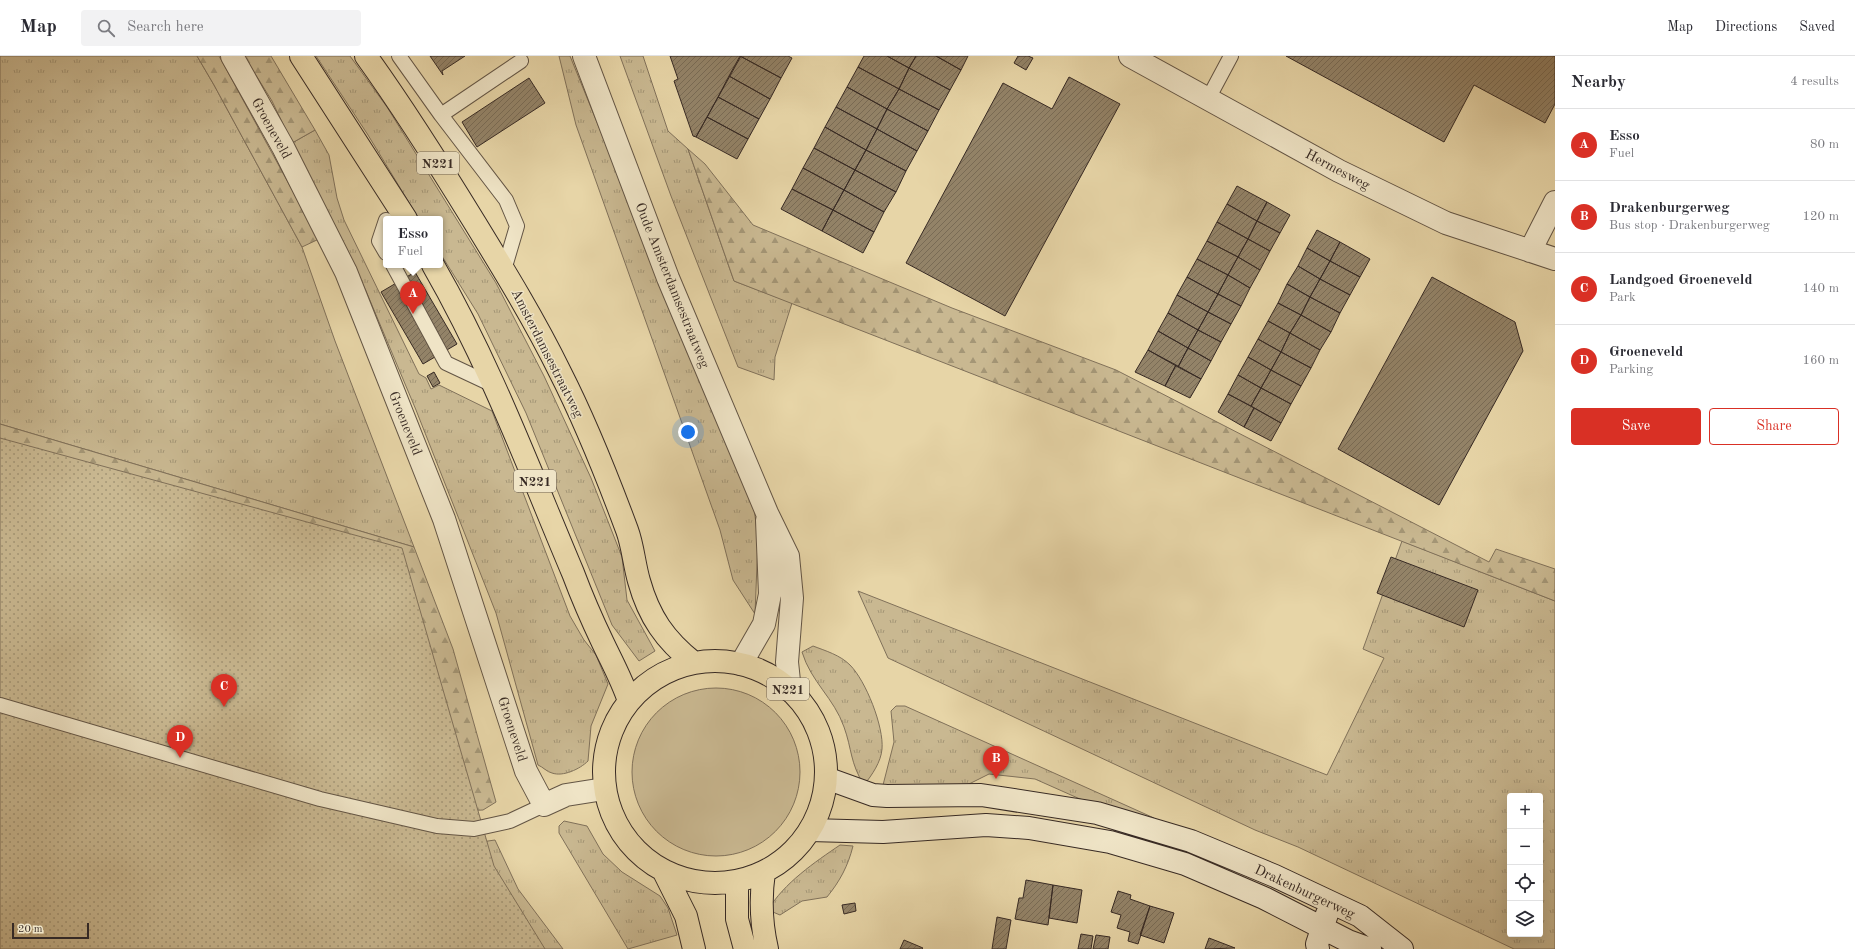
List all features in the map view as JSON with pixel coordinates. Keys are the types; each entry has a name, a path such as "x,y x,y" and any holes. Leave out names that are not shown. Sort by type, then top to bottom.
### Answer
{"main road":[{"path":"302,56 404,216"},
{"name":"Amsterdamsestraatweg","path":"366,56 445,174 504,270 561,372 591,438 632,542 639,581 652,614 662,631 676,648 694,663"},
{"name":"N221","path":"435,268 474,340 495,386 602,642 622,681 629,701"},
{"name":"N221","path":"712,661 741,664 773,677 790,690 800,701 816,724 824,751 826,778 821,805 810,830 795,850 776,865 764,872 737,881 705,883 687,879 663,870 645,858 629,843 613,818 604,789 604,756 614,725 629,701 654,678 673,669 694,663 712,661"},
{"name":"N221","path":"663,870 686,916 694,949"},
{"path":"764,872 761,894 762,926 767,949"},
{"path":"737,881 737,919 745,949"}],"street":[{"name":"Groeneveld","path":"232,56 283,147 346,272 444,519 526,771 544,805"},
{"name":"Oude Amsterdamsestraatweg","path":"584,56 668,278 767,513 788,556 792,598 787,662 790,690"},
{"name":"Hermesweg","path":"1130,56 1339,171 1446,224 1555,259"},
{"path":"1530,251 1555,202"},
{"name":"Oude Amsterdamsestraatweg","path":"741,664 764,624 770,594 767,513"},
{"name":"Drakenburgerweg","path":"826,778 873,794 887,796 981,795 1097,813 1192,841 1275,876 1360,916 1402,949"},
{"path":"544,805 566,796 604,789"},
{"name":"Drakenburgerweg","path":"810,830 883,832 986,825 1029,828 1110,842 1185,864 1264,898 1323,928 1370,949"},
{"path":"1318,949 1330,902"}],"lane":[{"path":"400,56 441,115 506,200 517,226 504,270"},
{"path":"1208,98 1231,56"},
{"path":"441,115 521,61"},
{"path":"387,216 394,198"},
{"path":"383,229 379,241 383,247"},
{"path":"395,268 446,363 495,386"},
{"path":"0,705 320,799 437,826 474,829 510,821 544,805"}],"green space":[{"path":"0,56 197,56 302,247 335,341 414,547 0,424"},
{"path":"197,56 219,56 319,239 302,247"},
{"path":"244,56 271,56 315,130 292,143 272,101"},
{"path":"316,56 350,56 387,107 496,283 544,376 591,478 622,557 627,600 655,651 639,661 612,625 526,413 478,314 443,258 443,216 417,216 368,135"},
{"path":"559,56 570,56 754,508 758,539 755,614 733,580 720,530 576,125"},
{"path":"620,56 643,56 668,131 688,149 734,281 792,303 775,357 774,380 738,367 671,196"},
{"path":"315,130 329,155 337,198 344,220 419,374 426,378 431,389 439,385 492,411 570,616 584,640 596,655 608,684 591,726 588,761 581,767 571,772 556,774 548,772 538,765 496,613 416,410 366,291 292,143"},
{"path":"688,149 705,164 753,225 952,308 1116,370 1489,562 1496,549 1555,569 1555,601 734,281"},
{"path":"0,424 414,547 453,649 496,802 483,810 458,811 0,543"},
{"path":"0,438 402,548 494,866 545,949 0,949"},
{"path":"1402,541 1555,601 1555,949 1514,949 1298,847 1255,830 888,658 858,591 1327,775 1384,658 1363,649"},
{"path":"813,646 837,656 850,665 862,682 873,705 880,729 882,749 873,773 864,785 856,770 847,735 840,717 806,663 802,652"},
{"path":"708,688 724,688 748,694 763,702 776,712 786,725 794,740 799,756 799,788 794,804 786,819 776,832 763,842 740,853 724,856 708,856 684,850 669,842 656,832 646,819 635,796 632,780 632,764 638,740 646,725 656,712 669,702 692,691"},
{"path":"896,706 905,706 1154,818 1155,822 1080,799 1035,779 989,774 965,786 882,789 894,742 891,711"},
{"path":"564,821 587,826 603,854 622,872 660,896 668,908 677,935 628,949 559,833 559,826"},
{"path":"495,840 518,889 563,949 521,949 481,842"},
{"path":"840,845 853,846 843,873 827,897 802,901 780,915 768,910 782,891 791,882 810,866"}],"building":[{"path":"430,56 465,56 442,71 443,75"},
{"path":"670,56 741,56 696,137 693,136 674,81 678,79"},
{"path":"740,56 788,56 792,58 781,78"},
{"path":"740,56 781,78 770,99 729,76"},
{"path":"864,56 887,56 909,68 899,89 858,67"},
{"path":"887,56 916,56 909,68"},
{"path":"916,56 936,56 961,70 950,90 909,68"},
{"path":"936,56 968,56 961,70"},
{"path":"1018,56 1028,56 1033,58 1026,70 1014,63"},
{"path":"1286,56 1555,56 1555,104 1545,123 1474,85 1444,142"},
{"path":"858,67 899,89 887,109 847,87"},
{"path":"909,68 950,90 939,110 899,89"},
{"path":"729,76 770,99 759,119 718,97"},
{"path":"1069,77 1120,104 1005,316 906,263 1003,83 1052,109"},
{"path":"529,78 545,103 477,147 462,122"},
{"path":"847,87 887,109 877,129 836,107"},
{"path":"899,89 939,110 928,131 887,109"},
{"path":"718,97 759,119 748,139 707,117"},
{"path":"836,107 877,129 866,150 825,127"},
{"path":"887,109 928,131 917,151 877,129"},
{"path":"707,117 748,139 737,159 696,137"},
{"path":"825,127 866,150 855,170 814,148"},
{"path":"877,129 917,151 906,171 866,150"},
{"path":"814,148 855,170 844,190 803,168"},
{"path":"866,150 906,171 896,192 855,170"},
{"path":"803,168 844,190 833,210 792,189"},
{"path":"855,170 896,192 884,212 844,190"},
{"path":"1237,186 1267,202 1257,221 1227,204"},
{"path":"792,189 833,210 822,231 781,209"},
{"path":"844,190 884,212 874,232 833,210"},
{"path":"1267,202 1290,215 1280,233 1257,221"},
{"path":"1227,204 1257,221 1248,239 1217,222"},
{"path":"833,210 874,232 863,253 822,231"},
{"path":"1257,221 1280,233 1270,251 1248,239"},
{"path":"1217,222 1248,239 1238,257 1207,241"},
{"path":"1317,230 1340,242 1330,261 1307,248"},
{"path":"1248,239 1270,251 1260,270 1238,257"},
{"path":"1207,241 1238,257 1228,275 1197,259"},
{"path":"1340,242 1370,259 1360,277 1330,261"},
{"path":"1307,248 1330,261 1320,279 1298,266"},
{"path":"1238,257 1260,270 1250,288 1228,275"},
{"path":"1197,259 1228,275 1218,294 1187,277"},
{"path":"1330,261 1360,277 1350,295 1320,279"},
{"path":"1298,266 1320,279 1310,297 1287,284"},
{"path":"415,272 457,344 423,364 381,292"},
{"path":"1228,275 1250,288 1241,306 1218,294"},
{"path":"1187,277 1218,294 1208,312 1177,295"},
{"path":"1432,277 1515,322 1523,351 1439,505 1338,449"},
{"path":"1320,279 1350,295 1340,313 1310,297"},
{"path":"1287,284 1310,297 1301,315 1278,303"},
{"path":"1218,294 1241,306 1231,324 1208,312"},
{"path":"1177,295 1208,312 1198,330 1168,313"},
{"path":"1310,297 1340,313 1331,332 1301,315"},
{"path":"1278,303 1301,315 1290,333 1268,321"},
{"path":"1208,312 1231,324 1221,342 1198,330"},
{"path":"1168,313 1198,330 1188,348 1158,331"},
{"path":"1301,315 1331,332 1320,350 1290,333"},
{"path":"1268,321 1290,333 1281,352 1258,339"},
{"path":"1198,330 1221,342 1211,361 1188,348"},
{"path":"1158,331 1188,348 1178,367 1148,350"},
{"path":"1290,333 1320,350 1311,368 1281,352"},
{"path":"1258,339 1281,352 1271,370 1248,357"},
{"path":"1188,348 1211,361 1201,379 1178,367"},
{"path":"1148,350 1176,365 1165,386 1135,372"},
{"path":"1281,352 1311,368 1301,386 1271,370"},
{"path":"1248,357 1271,370 1261,388 1238,375"},
{"path":"1176,365 1201,379 1190,398 1165,386"},
{"path":"1271,370 1301,386 1291,404 1261,388"},
{"path":"434,372 440,383 433,387 427,376"},
{"path":"1238,375 1261,388 1251,406 1228,394"},
{"path":"1261,388 1291,404 1281,423 1251,406"},
{"path":"1228,394 1254,408 1244,427 1218,412"},
{"path":"1254,408 1281,423 1271,441 1244,427"},
{"path":"1391,557 1478,590 1464,627 1377,593"},
{"path":"1026,880 1053,885 1048,925 1015,919 1019,898 1023,898"},
{"path":"1053,885 1082,890 1077,923 1049,918"},
{"path":"1118,891 1131,895 1130,899 1150,906 1138,944 1128,941 1130,932 1117,928 1121,915 1111,912"},
{"path":"855,903 856,911 844,914 842,905"},
{"path":"1150,906 1174,913 1164,943 1140,935"},
{"path":"997,917 1011,920 1006,949 992,949"},
{"path":"1081,934 1093,936 1091,949 1078,949"},
{"path":"1096,935 1110,937 1108,949 1093,949"},
{"path":"1209,938 1235,948 1205,949"},
{"path":"904,940 923,948 900,949"}],"place":[{"name":"Esso","path":"413,314"},
{"name":"Landgoed Groeneveld","path":"224,707"},
{"name":"Groeneveld","path":"180,758"},
{"name":"Drakenburgerweg","path":"996,779"}]}
